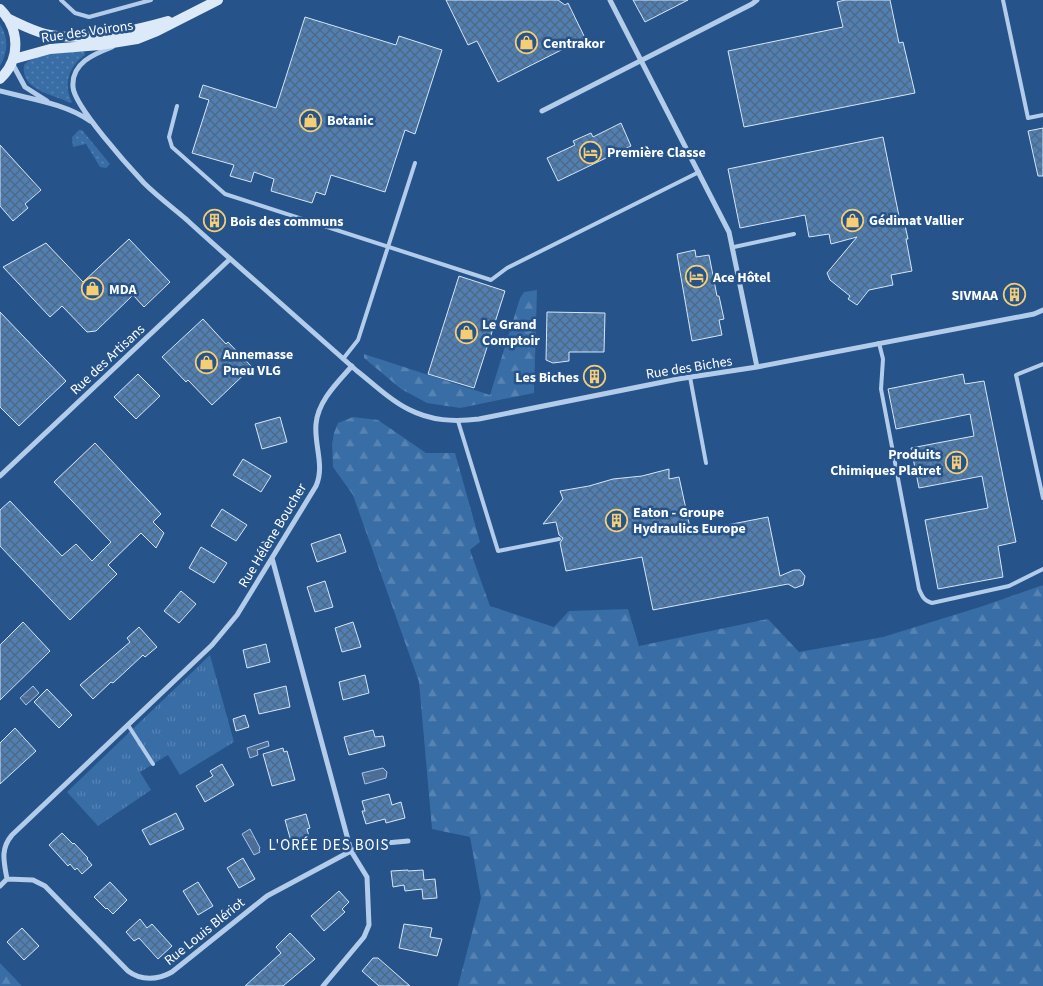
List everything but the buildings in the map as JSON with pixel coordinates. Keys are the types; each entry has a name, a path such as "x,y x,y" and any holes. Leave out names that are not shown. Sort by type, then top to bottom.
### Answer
{"street":[{"name":"Rue des Voirons","path":"13,61 50,49 128,41 157,31 218,0"},
{"path":"610,0 725,223 734,247 758,367"},
{"path":"542,111 642,62 757,0"},
{"path":"0,9 8,18 15,34 16,47 13,61 0,79"},
{"name":"Rue des Voirons","path":"8,18 39,32 70,36 131,29 190,14"},
{"path":"128,41 87,58 78,67 75,74 74,95 96,126 145,184 352,366"},
{"path":"13,61 22,84 28,90 54,105"},
{"path":"0,91 54,105 77,114 96,126"},
{"name":"Rue des Artisans","path":"0,476 230,258"},
{"name":"Rue des Biches","path":"352,366 385,394 408,409 428,417 458,421 478,419 690,378 758,367 1034,314 1043,310"},
{"name":"Rue Hélène Boucher","path":"7,879 4,854 9,839 222,634 237,615 318,480 320,468 315,431 318,412 328,395 352,366"},
{"path":"272,558 351,851 368,880 369,925 364,937 323,986"},
{"name":"Rue Louis Blériot","path":"7,879 33,880 45,886 128,971 137,976 152,978 172,972 274,891 351,851 371,845 408,841"},
{"path":"0,886 7,879"}],"lane":[{"path":"61,0 75,13 89,17 151,0"},
{"path":"1003,0 1028,118 1043,115"},
{"path":"177,106 169,136 172,147 225,194 491,280 507,268 699,172"},
{"path":"344,359 358,340 415,164"},
{"path":"734,247 794,234"},
{"path":"879,343 883,359 881,389 919,589 926,602 932,603 1009,586 1043,569"},
{"path":"1043,364 1016,375 1043,498"},
{"path":"690,378 706,464"},
{"path":"458,421 498,551 559,539"},
{"path":"128,725 153,764"}],"green space":[{"path":"0,24 5,34 6,50 0,66"},
{"path":"84,51 85,55 75,64 69,76 68,89 72,102 70,103 40,90 27,81 24,74 24,65 30,60 44,55"},
{"path":"79,130 82,130 110,164 106,168 100,167 86,144 73,147 72,137"},
{"path":"537,290 534,393 460,408 427,403 401,389 364,358 364,354 490,395 520,298 524,292"},
{"path":"353,417 378,420 426,453 455,453 480,542 470,550 490,606 554,627 569,611 628,609 639,646 768,619 799,652 883,637 1043,585 1043,986 458,986 481,898 470,837 432,829 419,682 353,495 333,467 332,444 338,423"},
{"path":"210,655 234,742 180,775 168,755 140,772 151,790 98,826 67,792"},
{"path":"0,963 22,986 0,986"}],"water":[{"path":"33,686 39,693 26,705 20,698"},
{"path":"268,741 269,746 257,750 258,755 250,758 247,748"},
{"path":"383,768 387,772 386,778 365,784 362,773"},
{"path":"250,829 260,848 260,852 254,855 242,834"}],"place":[{"name":"Centrakor","path":"527,43"},
{"name":"Botanic","path":"311,120"},
{"name":"Première Classe","path":"591,152"},
{"name":"Gédimat Vallier","path":"853,220"},
{"name":"Bois des communs","path":"214,221"},
{"name":"Ace Hôtel","path":"697,277"},
{"name":"MDA","path":"93,289"},
{"name":"SIVMAA","path":"1014,295"},
{"name":"Le Grand Comptoir","path":"466,332"},
{"name":"Annemasse Pneu VLG","path":"207,362"},
{"name":"Les Biches","path":"595,377"},
{"name":"Produits Chimiques Platret","path":"957,462"},
{"name":"Eaton - Groupe Hydraulics Europe","path":"617,520"}],"district":[{"name":"L'ORÉE DES BOIS","path":"329,845"}]}
